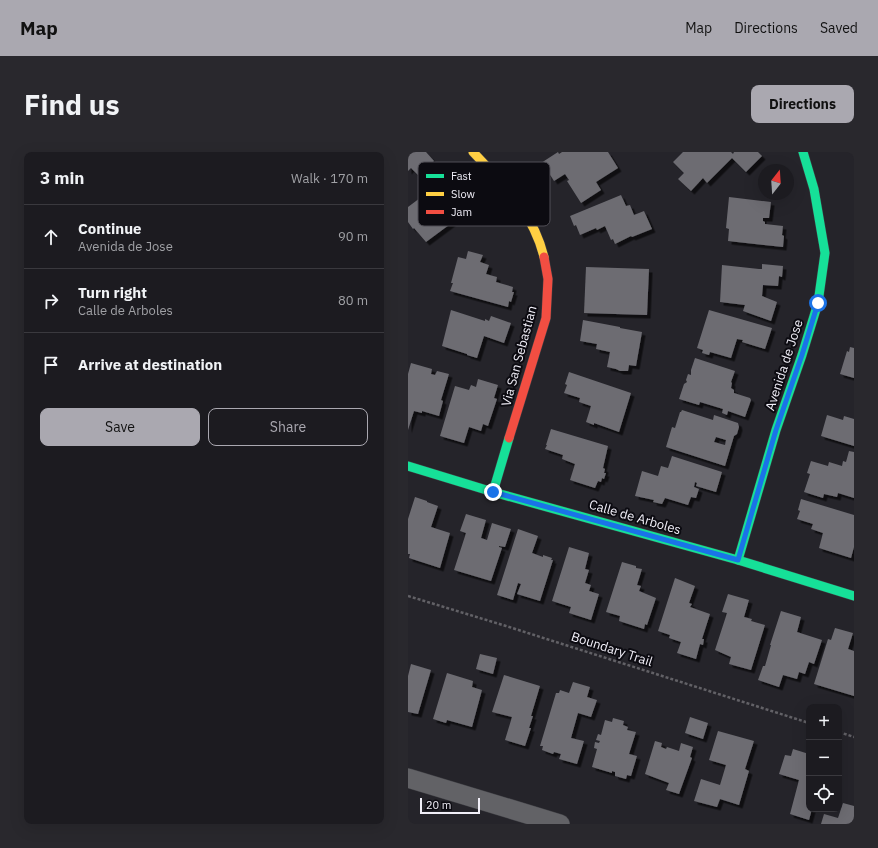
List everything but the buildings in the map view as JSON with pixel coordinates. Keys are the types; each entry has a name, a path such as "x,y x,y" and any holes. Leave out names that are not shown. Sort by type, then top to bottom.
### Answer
{"street":[{"name":"Via San Sebastian","path":"473,152 482,162"},
{"name":"Avenida de Jose","path":"738,560 776,430 818,303 825,253 814,189 803,152"},
{"name":"Via San Sebastian","path":"493,492 546,318 548,293 547,267 539,240 532,226"},
{"name":"Calle de Arboles","path":"408,466 493,492 738,560 854,596"},
{"path":"408,778 560,824"}],"path":[{"name":"Boundary Trail","path":"408,596 806,722"},
{"path":"842,733 854,737"}],"traffic: fast":[{"path":"738,560 776,430 818,303 825,253 814,189 803,152"},
{"path":"493,492 509,438"},
{"path":"408,466 493,492 738,560 854,596"}],"traffic: slow":[{"path":"473,152 483,162"},
{"path":"533,226 544,257"}],"traffic: jam":[{"path":"509,438 546,318 548,279 544,257"}],"route":[{"path":"493,492 738,560 776,430 818,303"}]}
